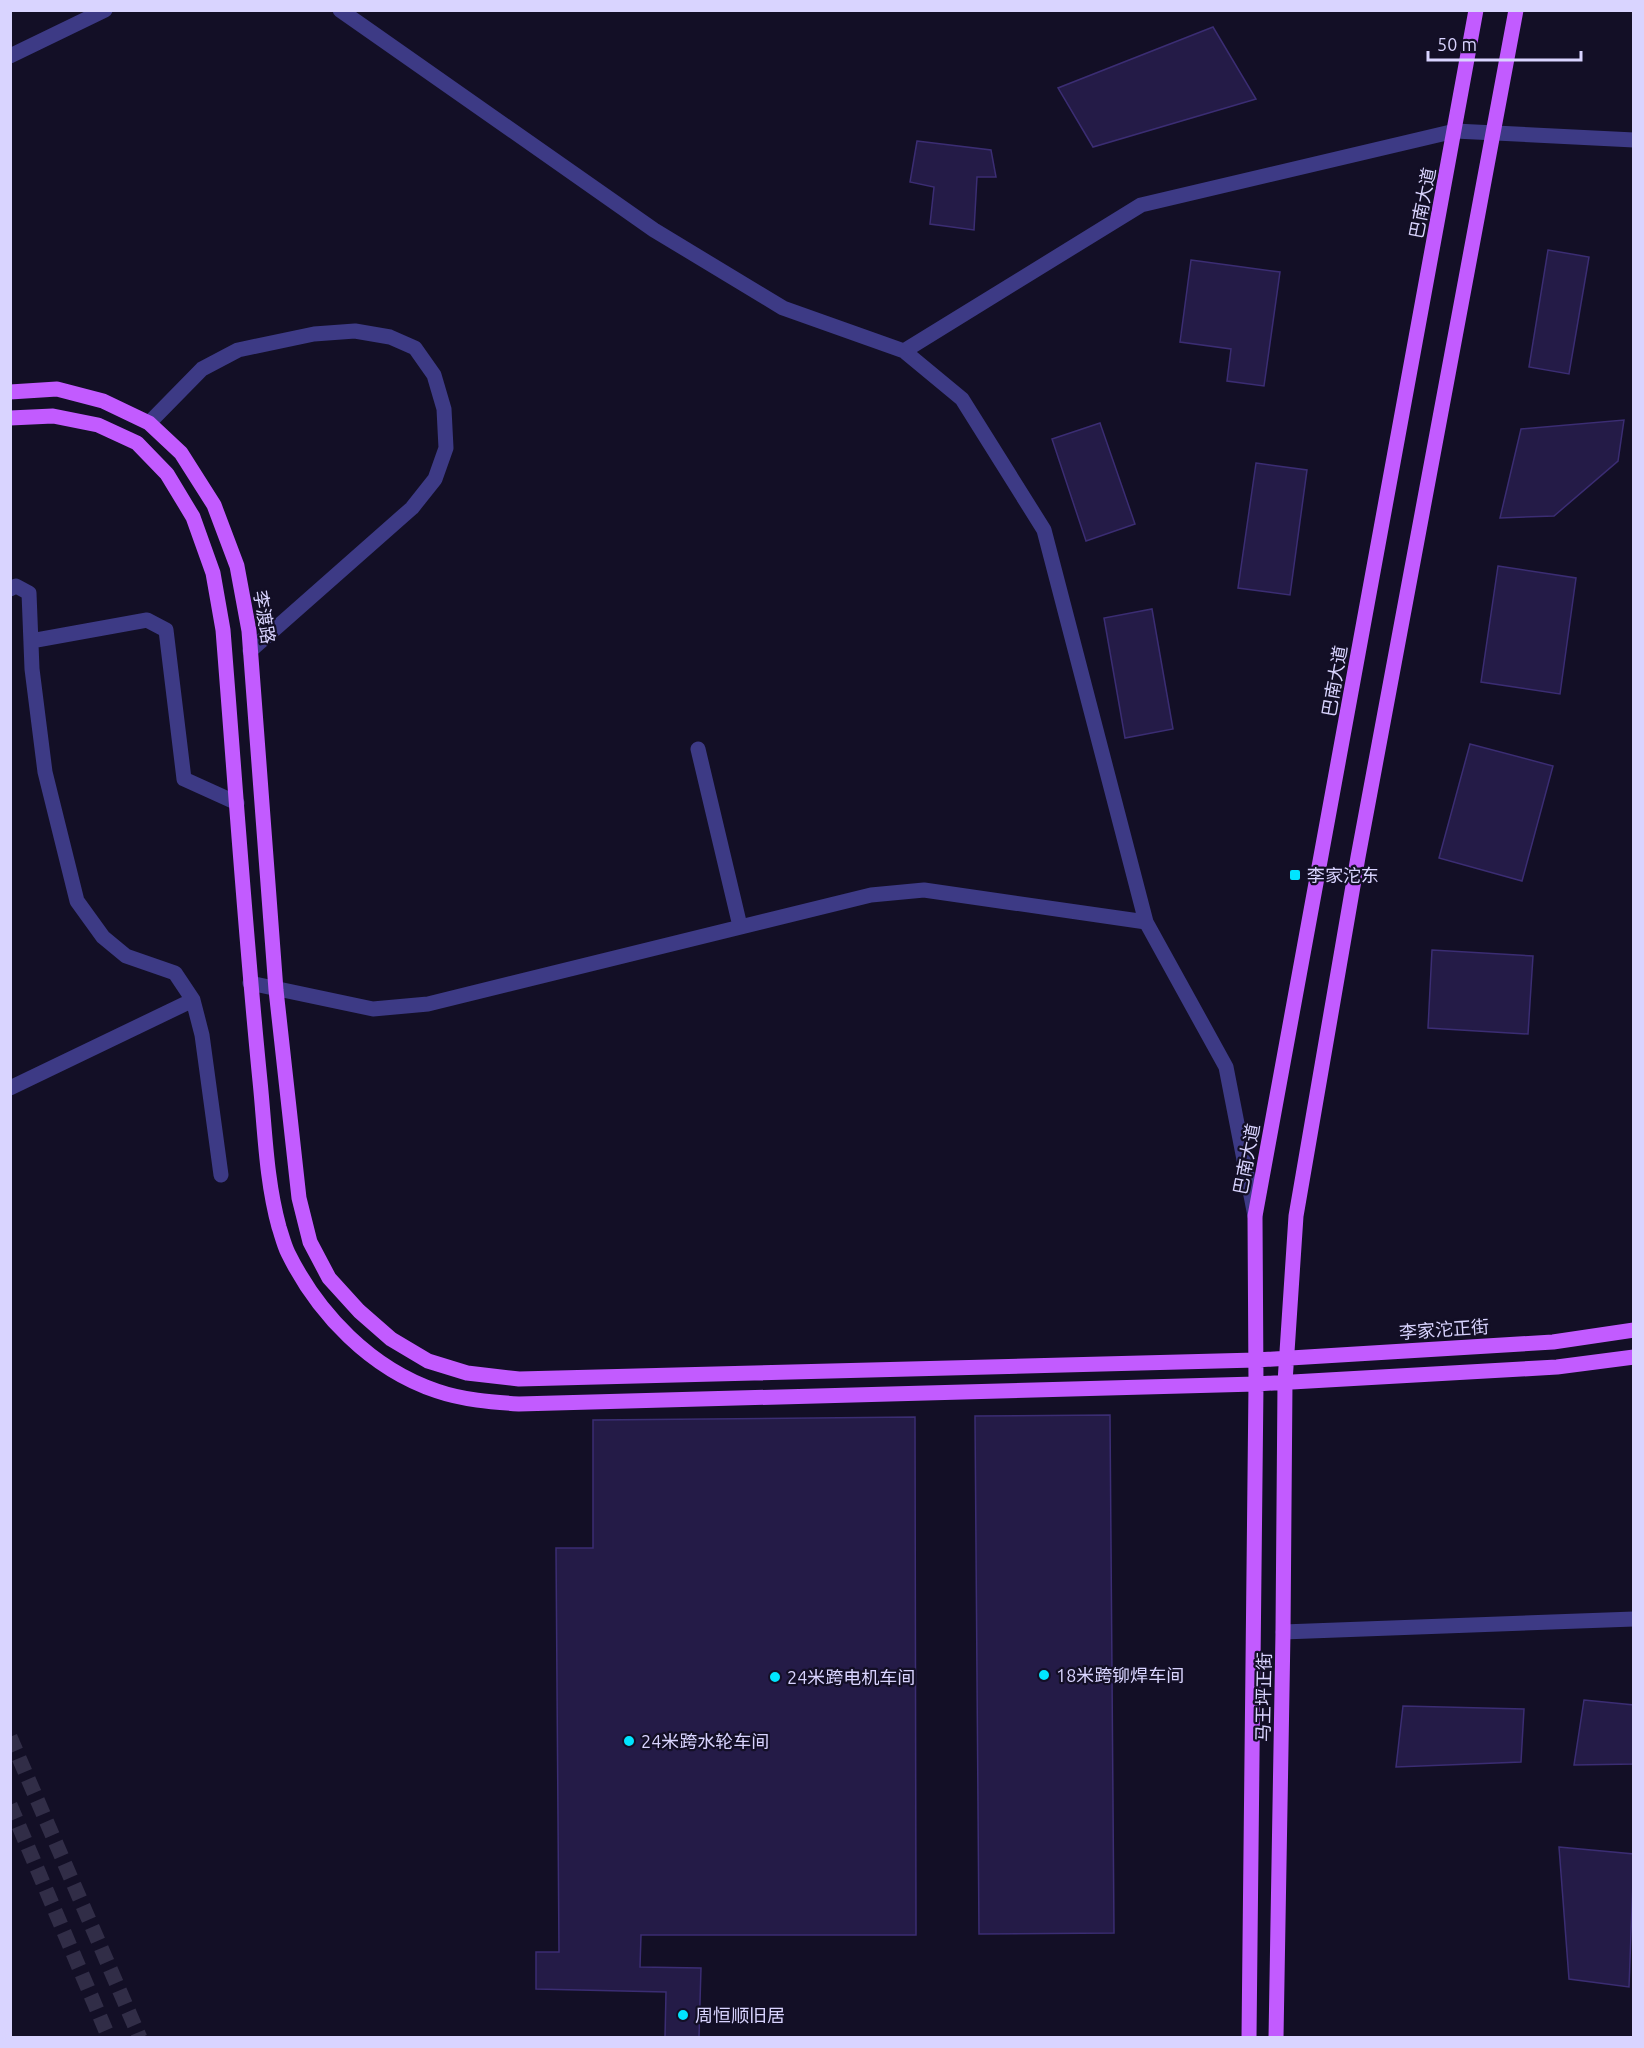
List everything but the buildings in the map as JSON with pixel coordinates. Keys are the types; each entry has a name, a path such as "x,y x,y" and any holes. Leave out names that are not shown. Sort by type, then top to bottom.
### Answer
{"main road":[{"name":"巴南大道","path":"1256,1360 1255,1216 1476,10"},
{"path":"1285,1358 1298,1204 1358,857 1516,10"},
{"name":"李渡路","path":"10,393 57,389 103,401 149,423 181,453 214,505 237,566 249,631 276,990 299,1198 310,1242 328,1278 358,1311 391,1339 428,1361 467,1373 519,1380 1256,1360"},
{"path":"10,418 52,416 64,418 98,425 137,443 167,474 193,517 213,573 223,630 250,983 272,1201 286,1251 307,1287 336,1324 364,1351 400,1375 436,1391 473,1400 519,1404 1256,1384 1557,1367 1634,1357"},
{"name":"李家沱正街","path":"1256,1360 1553,1342 1634,1330"},
{"name":"马王坪正街","path":"1276,2037 1285,1358"},
{"name":"马王坪正街","path":"1249,2037 1256,1360"}],"street":[{"path":"10,56 105,10"},
{"path":"340,10 654,230 783,308 904,351 962,399 1044,530 1146,922 1226,1067 1255,1216"},
{"path":"904,351 1141,205 1455,130 1634,140"},
{"path":"149,423 202,369 238,350 314,334 354,331 390,337 415,348 434,375 444,409 446,448 435,479 412,508 250,651"},
{"path":"10,590 16,586 29,593 32,669 45,772 78,901 103,937 126,956 175,973 193,1000 202,1035 221,1175"},
{"path":"31,641 147,620 166,630 184,779 237,803"},
{"path":"698,749 741,926"},
{"path":"250,983 373,1009 428,1005 871,895 924,890 1146,922"},
{"path":"10,1088 193,1000"},
{"path":"1283,1632 1634,1619"}],"tunnel":[{"path":"10,1737 140,2038"},
{"path":"10,1805 109,2038"}],"place":[{"name":"李家沱东","path":"1295,875"},
{"name":"18米跨铆焊车间","path":"1044,1675"},
{"name":"24米跨电机车间","path":"775,1677"},
{"name":"24米跨水轮车间","path":"629,1741"},
{"name":"周恒顺旧居","path":"683,2015"}]}
